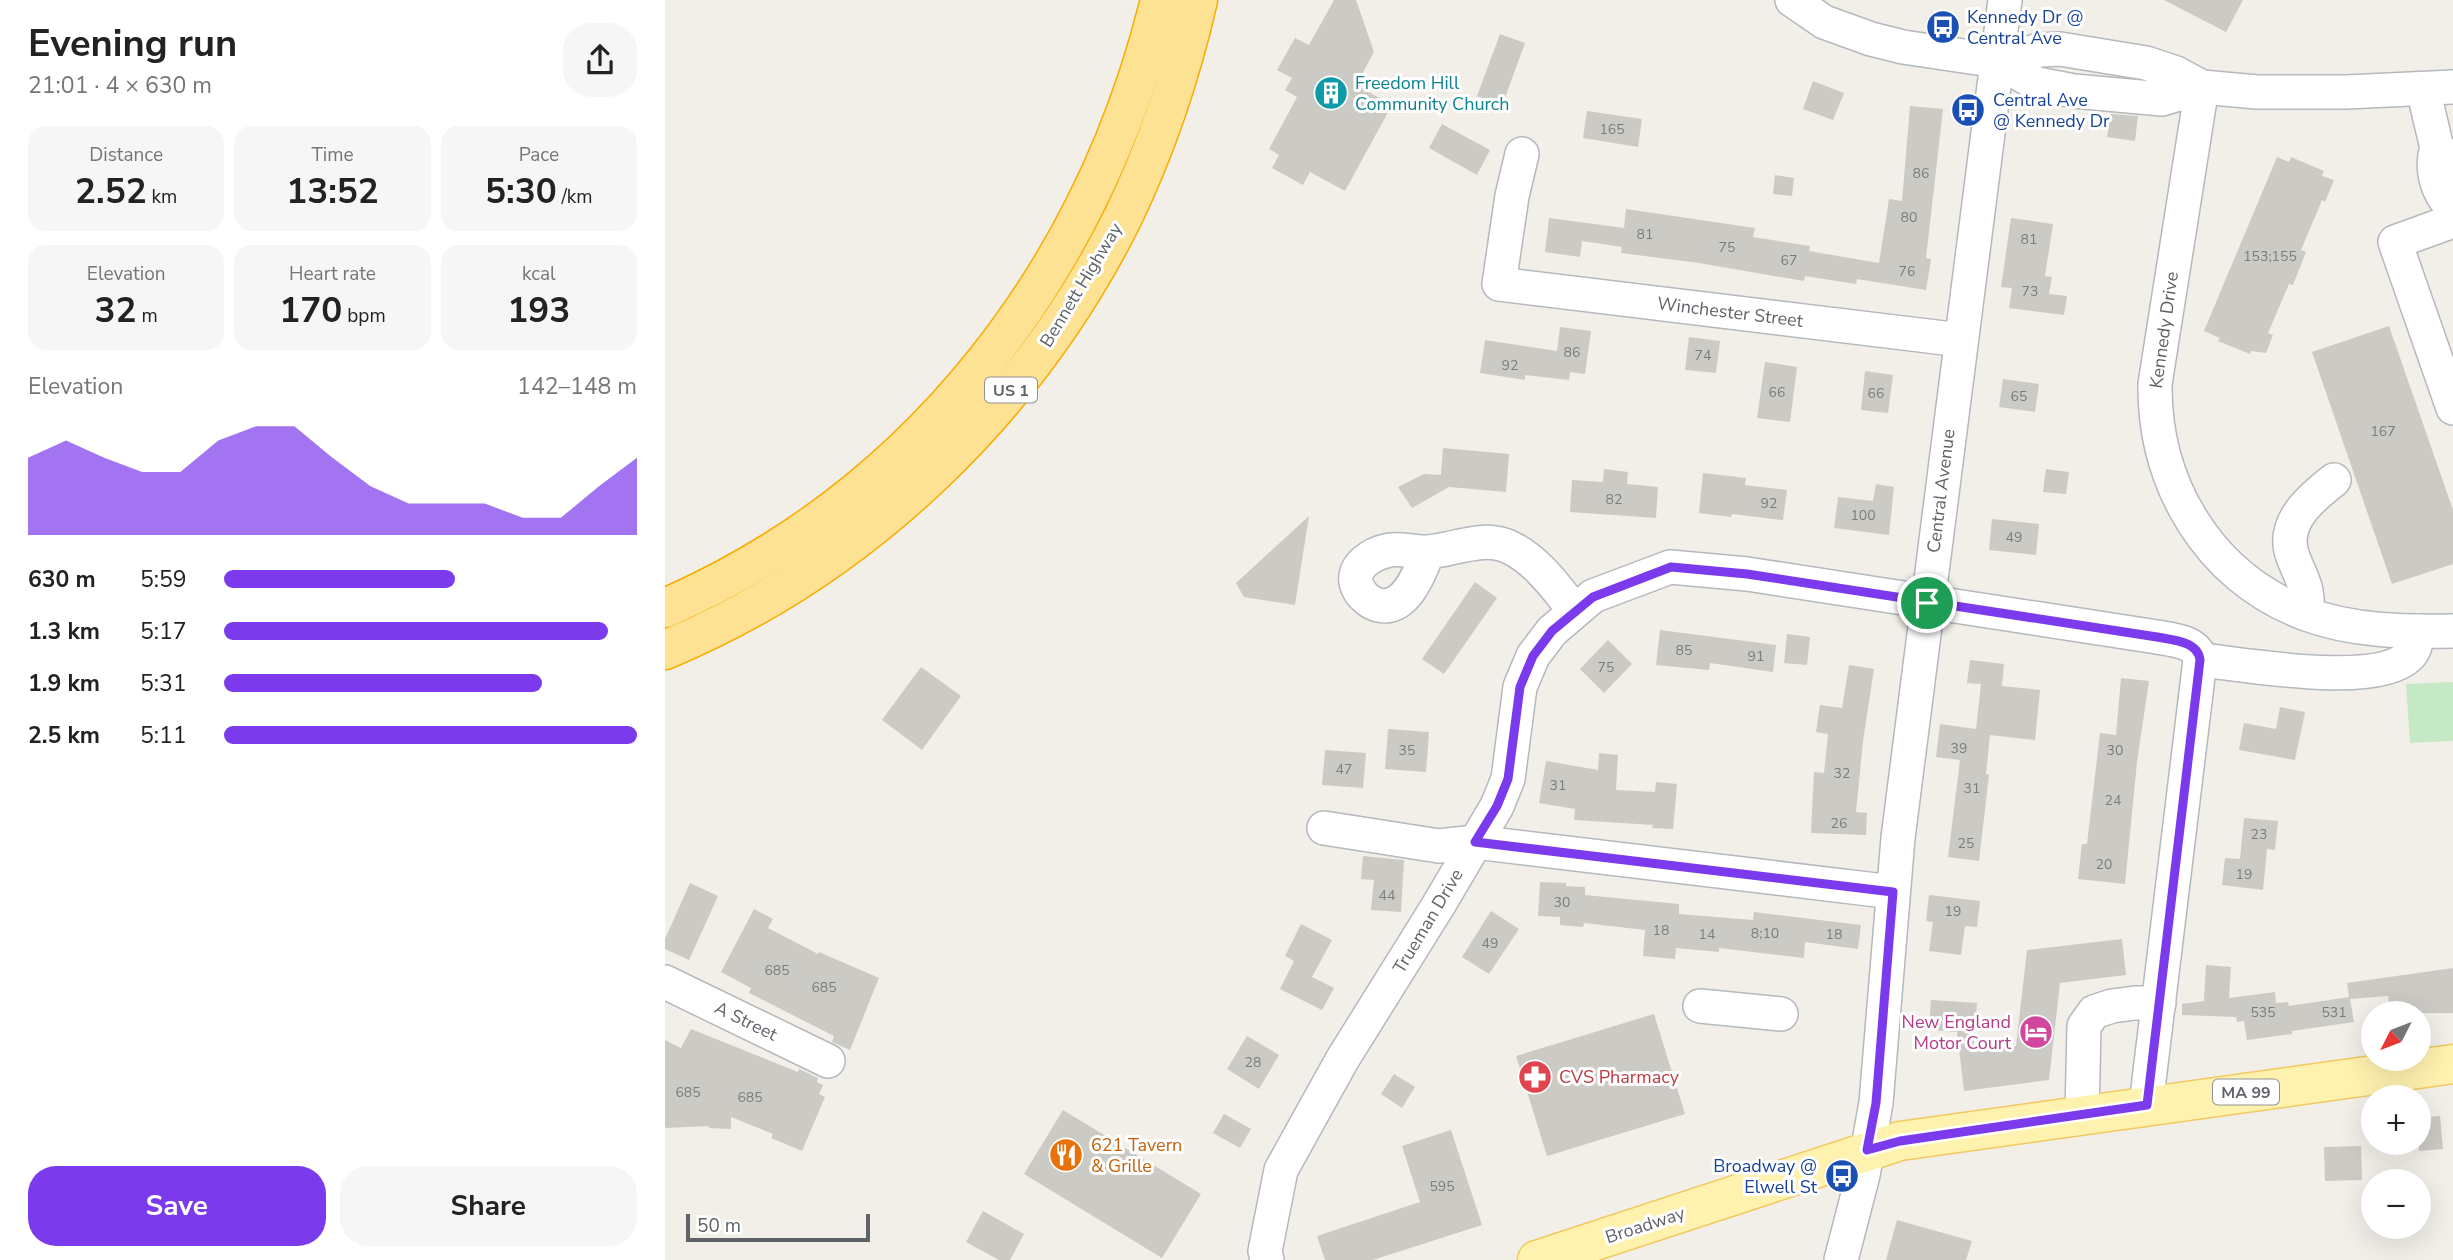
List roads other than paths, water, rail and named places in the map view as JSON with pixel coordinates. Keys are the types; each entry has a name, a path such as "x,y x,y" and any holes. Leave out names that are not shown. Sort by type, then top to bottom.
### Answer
{"highway":[{"name":"Bennett Highway","path":"665,608 755,562 830,512 866,484 923,431 990,356 1042,284 1086,206 1122,124 1160,0"},
{"name":"Bennett Highway","path":"665,650 756,605 832,556 904,500 969,438 999,404 1073,304 1123,215 1156,141 1175,88 1198,0"}],"main road":[{"name":"Broadway","path":"1537,1260 1900,1141 2453,1064"}],"street":[{"path":"1792,0 1824,22 1871,39 1903,47 1997,61 2037,84 2074,91 2151,100 2172,97 2202,87 2257,92 2438,88 2437,148 2432,162 2442,194 2452,203 2395,242 2453,408"},
{"name":"Central Avenue","path":"1841,1260 1876,1103 1898,838 2005,0"},
{"name":"Kennedy Drive","path":"2202,87 2156,369 2155,402 2161,448 2181,500 2218,555 2255,588 2280,603 2307,614 2367,628 2453,631"},
{"name":"Winchester Street","path":"1522,154 1512,197 1499,284 1961,340"},
{"path":"2307,614 2308,592 2291,553 2290,535 2306,504 2334,480"},
{"path":"1428,552 1472,543 1494,543 1510,547 1547,577 1575,611"},
{"name":"Trueman Drive","path":"1267,1260 1265,1251 1281,1170 1342,1060 1497,806 1508,779 1520,687 1533,656 1552,631 1593,597 1671,567 1747,574 2157,637 2193,646 2199,653 2200,660"},
{"path":"2147,1105 2200,660 2295,673 2367,670 2404,660 2415,647 2418,631"},
{"path":"1324,828 1439,846 1475,842 1893,892"},
{"name":"A Street","path":"667,987 828,1061"},
{"path":"2082,1115 2084,1026 2094,1012 2112,1006 2159,1003"},
{"path":"1700,1006 1781,1014"}],"place":[{"name":"Kennedy Dr @ Central Ave","path":"1943,27"},
{"name":"Freedom Hill Community Church","path":"1331,93"},
{"name":"Central Ave @ Kennedy Dr","path":"1968,110"},
{"name":"New England Motor Court","path":"2036,1032"},
{"name":"CVS Pharmacy","path":"1535,1077"},
{"name":"621 Tavern & Grille","path":"1066,1155"},
{"name":"Broadway @ Elwell St","path":"1842,1176"}]}
